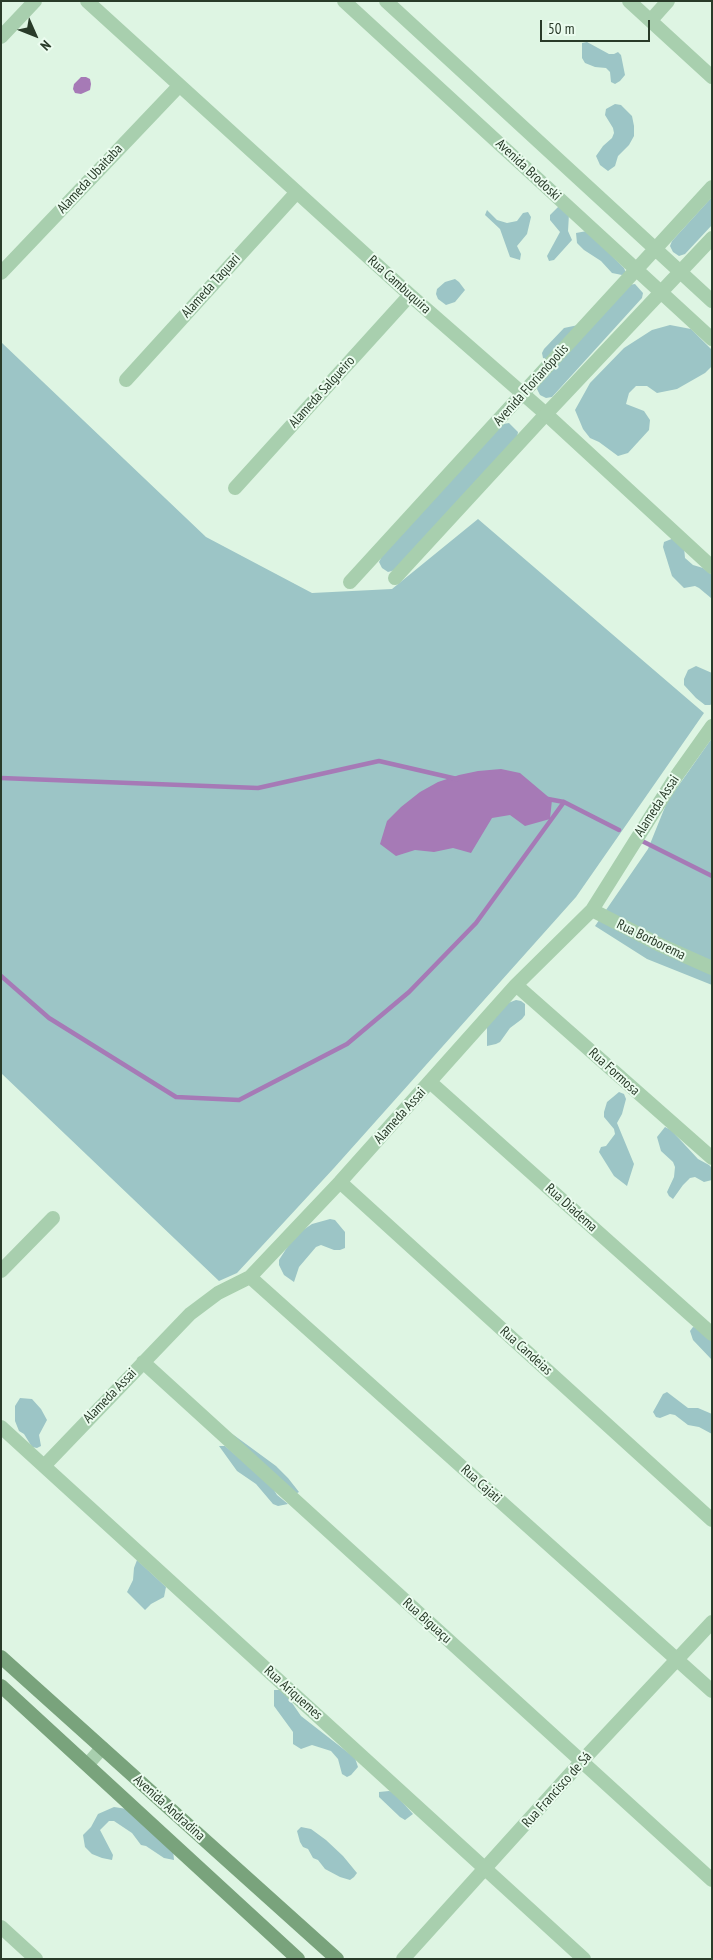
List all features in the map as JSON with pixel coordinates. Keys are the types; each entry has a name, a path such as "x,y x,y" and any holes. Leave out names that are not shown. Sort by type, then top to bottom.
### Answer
{"main road":[{"name":"Avenida Andradina","path":"1,1657 337,1959"},
{"name":"Avenida Andradina","path":"1,1686 298,1959"}],"street":[{"path":"1,37 35,1"},
{"name":"Rua Cambuquira","path":"87,1 410,295 523,393 712,567"},
{"name":"Avenida Brodoski","path":"344,1 712,339"},
{"name":"Avenida Brodoski","path":"386,1 712,301"},
{"path":"630,1 712,77"},
{"path":"651,20 668,1"},
{"name":"Alameda Ubaitaba","path":"1,273 179,86"},
{"name":"Avenida Florianópolis","path":"350,582 712,187"},
{"name":"Alameda Taquari","path":"126,380 297,192"},
{"path":"395,578 712,238"},
{"name":"Alameda Salgueiro","path":"235,488 410,295"},
{"name":"Alameda Assai","path":"44,1466 190,1314 218,1293 250,1277 340,1182 516,985 592,910 675,778 712,726"},
{"name":"Rua Borborema","path":"592,910 658,944 712,968"},
{"name":"Rua Formosa","path":"516,985 712,1158"},
{"name":"Rua Diadema","path":"430,1082 712,1334"},
{"name":"Rua Candeias","path":"340,1182 712,1520"},
{"path":"1,1271 53,1218"},
{"name":"Rua Cajati","path":"250,1277 712,1690"},
{"name":"Rua Biguaçu","path":"143,1362 712,1880"},
{"name":"Rua Ariquemes","path":"1,1427 584,1959"},
{"name":"Rua Francisco de Sá","path":"403,1959 581,1762 712,1622"},
{"path":"88,1764 102,1748"},
{"path":"1,1927 36,1959"}],"shaded area":[{"path":"587,42 609,54 618,52 621,55 625,75 620,81 615,84 611,82 610,72 606,68 595,67 585,63 582,58 582,43"},
{"path":"81,77 90,79 90,90 81,94 75,93 73,89 74,84"},
{"path":"615,104 621,105 632,116 634,136 629,145 618,156 615,166 608,171 600,165 596,156 612,138 614,133 605,115 606,109"},
{"path":"712,197 712,225 685,254 679,256 673,252 670,246 672,241"},
{"path":"560,205 569,214 568,231 572,240 554,260 549,261 547,256 560,232 550,220 550,215"},
{"path":"487,210 497,220 507,223 517,221 523,213 528,212 531,217 527,234 517,246 521,254 520,260 510,257 500,229 485,215"},
{"path":"587,231 624,268 626,273 622,275 612,273 601,261 577,243 576,233"},
{"path":"455,279 465,290 455,302 446,305 438,299 437,289 445,282"},
{"path":"635,284 643,293 642,298 552,397 546,398 540,395 537,389 539,383 628,285"},
{"path":"583,324 548,359 543,358 542,353 544,349 564,328"},
{"path":"670,325 691,329 712,350 712,366 705,373 677,389 657,393 647,386 636,386 629,393 626,404 644,411 650,420 649,430 628,453 618,456 599,442 590,438 583,429 575,410 590,383 624,348 652,330"},
{"path":"1,342 206,537 312,593 392,589 478,519 704,713 576,897 334,1168 237,1273 219,1281 1,1073"},
{"path":"509,423 518,432 517,438 395,570 388,572 382,568 379,562 382,556 503,424"},
{"path":"674,538 684,547 685,558 693,565 703,568 712,575 712,603 711,598 699,588 695,586 684,588 672,576 663,547 664,542"},
{"path":"696,666 712,673 712,704 710,705 705,705 684,685 684,679 688,670"},
{"path":"712,738 712,985 647,959 595,926 648,849 667,802"},
{"path":"501,769 520,773 552,800 550,819 525,826 510,815 492,818 471,853 453,848 434,852 415,850 396,856 380,844 387,821 420,792 438,782 459,775"},
{"path":"516,1000 525,1004 525,1015 510,1028 500,1042 487,1046 487,1027 508,1003"},
{"path":"619,1092 624,1094 626,1099 622,1114 617,1123 634,1164 627,1186 614,1176 599,1152 601,1147 606,1146 615,1134 614,1129 604,1117 604,1112 607,1102"},
{"path":"665,1127 671,1130 698,1159 712,1168 712,1180 704,1182 695,1177 690,1178 673,1199 667,1192 674,1177 675,1167 673,1162 661,1151 657,1137"},
{"path":"330,1219 335,1220 345,1232 345,1248 334,1250 321,1245 316,1247 299,1267 294,1282 284,1275 279,1265 279,1260 288,1246 303,1230 312,1224"},
{"path":"693,1327 698,1328 712,1339 712,1360 693,1340 690,1331"},
{"path":"667,1392 688,1408 698,1408 712,1414 712,1434 699,1427 688,1425 675,1415 670,1414 660,1418 656,1417 653,1412 663,1394"},
{"path":"20,1398 32,1399 41,1409 47,1420 39,1435 41,1446 37,1448 32,1447 24,1434 19,1431 15,1421 15,1406"},
{"path":"231,1433 276,1466 299,1492 292,1496"},
{"path":"219,1446 225,1446 271,1485 277,1495 288,1504 278,1506 273,1504 256,1484 237,1471"},
{"path":"137,1560 166,1587 164,1597 151,1604 145,1610 127,1592 133,1580"},
{"path":"274,1690 280,1690 288,1697 301,1716 355,1758 358,1767 351,1775 347,1777 342,1774 338,1759 331,1751 312,1745 301,1749 293,1744 293,1732 274,1706"},
{"path":"379,1792 393,1792 413,1814 405,1820 379,1797"},
{"path":"114,1807 127,1809 173,1849 174,1860 164,1858 146,1846 141,1845 132,1833 114,1821 109,1821 100,1830 113,1855 112,1860 92,1854 85,1847 83,1835 91,1827 98,1814"},
{"path":"301,1827 311,1829 343,1856 357,1873 354,1877 350,1880 340,1877 325,1869 318,1860 313,1858 308,1849 303,1847 300,1842 297,1831"}],"waterway":[{"path":"1,778 258,788 379,761 457,779"},
{"path":"548,799 564,802 619,830"},
{"path":"1,976 49,1018 176,1097 239,1100 347,1044 409,992 476,923 564,802"},
{"path":"640,840 712,876"}]}
